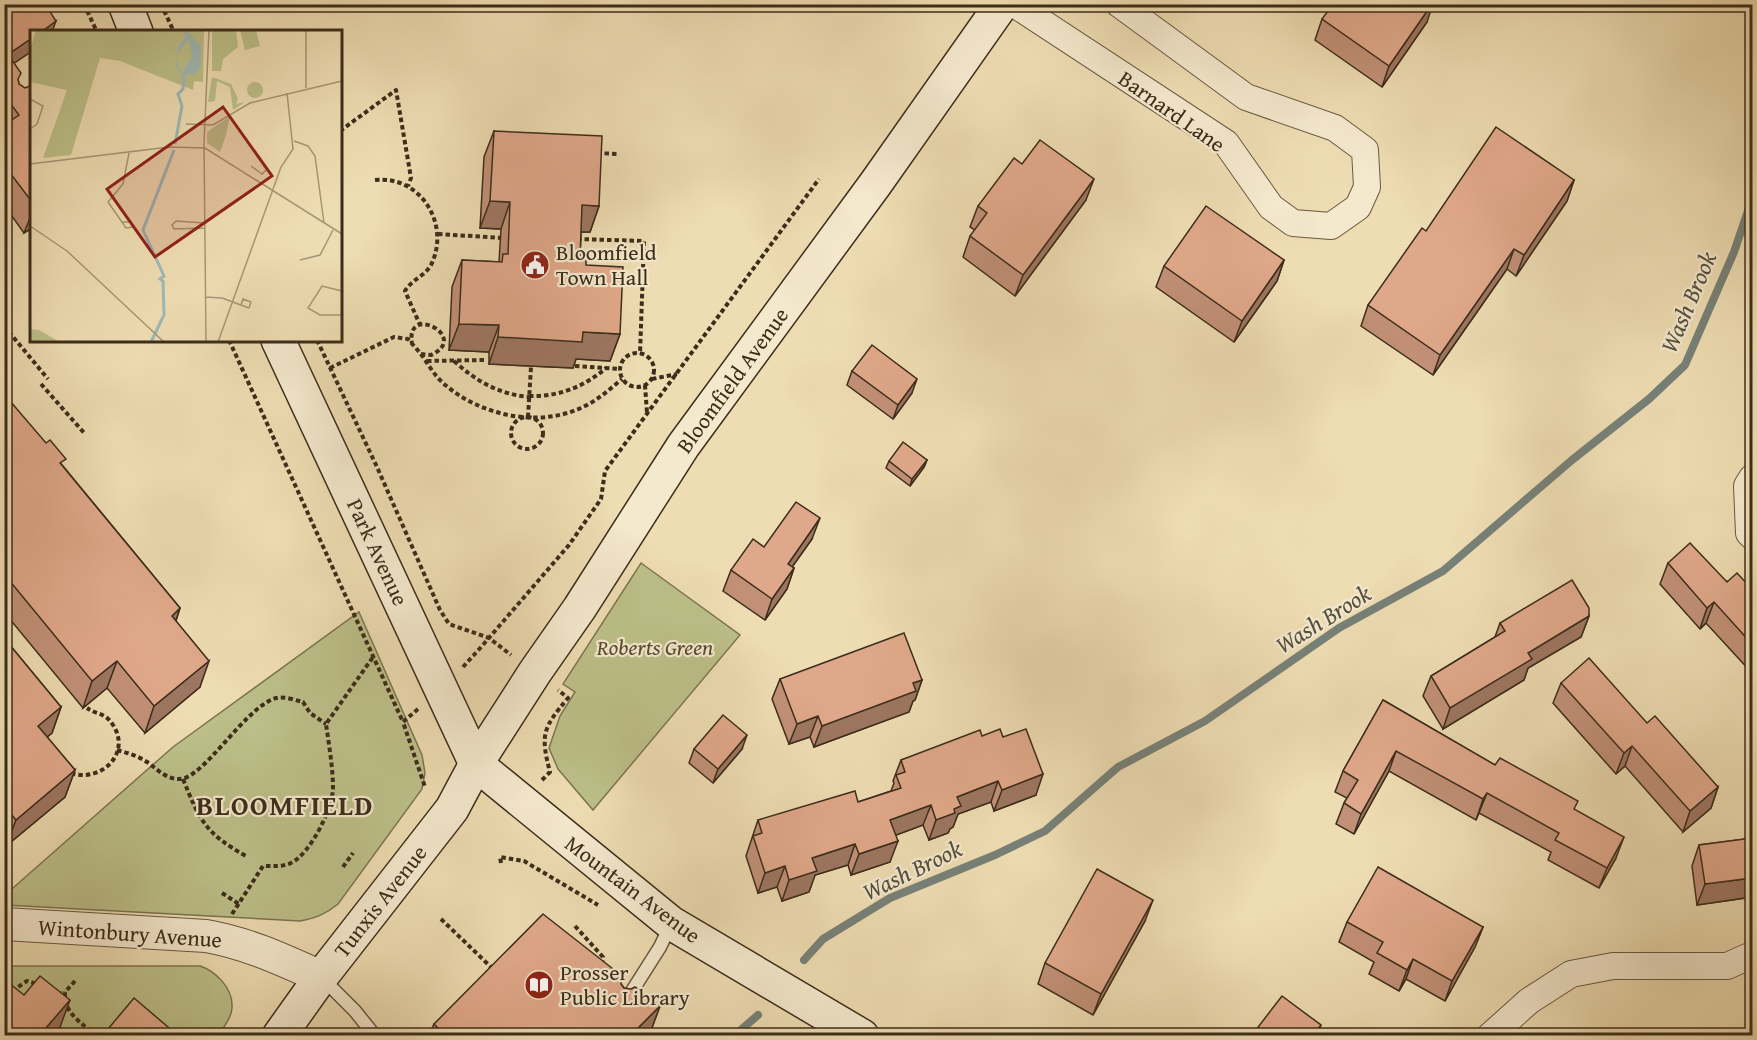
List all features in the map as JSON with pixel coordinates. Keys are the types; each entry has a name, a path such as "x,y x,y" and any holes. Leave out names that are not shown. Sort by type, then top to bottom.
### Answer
{"main road":[{"path":"125,4 135,30"},
{"name":"Bloomfield Avenue","path":"476,764 683,446 876,183 1002,4"},
{"name":"Park Avenue","path":"279,342 476,764"},
{"name":"Mountain Avenue","path":"476,764 671,923 862,1035"},
{"name":"Tunxis Avenue","path":"279,1035 321,977 452,809 476,764"}],"street":[{"name":"Barnard Lane","path":"1014,4 1226,143 1271,207 1293,223 1331,226 1358,207 1367,187 1365,150 1335,128 1246,97 1119,4"},
{"path":"1752,477 1747,486 1749,533 1752,536"},
{"name":"Wintonbury Avenue","path":"4,924 206,936 235,941 321,977"},
{"path":"1490,1035 1529,1001 1572,974 1613,966 1727,966 1752,955"}],"lane":[{"path":"619,1008 631,994 660,947 671,923"},
{"path":"321,977 375,1035"}],"path":[{"path":"84,4 96,30"},
{"path":"161,4 173,30"},
{"path":"342,130 396,90 411,178 408,186"},
{"path":"594,153 617,154"},
{"path":"402,722 441,689 489,638 569,544 601,499 606,471 819,179"},
{"path":"375,180 393,180 408,186 423,199 437,222 435,255 430,267 405,291 420,326"},
{"path":"438,234 512,238"},
{"path":"570,239 644,241 640,354"},
{"path":"412,343 413,332 420,326 426,324 436,326 442,334 440,350 426,356 421,354"},
{"path":"4,326 48,379"},
{"path":"330,368 394,337 402,337 412,343 443,383 460,395 484,408 528,417 537,420 543,434 539,443 525,448 515,443 511,434 514,423 523,417 528,417 548,418 584,407 622,380"},
{"path":"230,342 374,657 402,722 425,787"},
{"path":"318,342 448,624 489,638 568,698 555,713 544,734 545,753 550,772 541,780"},
{"path":"635,353 649,359 653,374 645,385 635,387 622,380 620,369 625,358 635,353"},
{"path":"426,362 486,360"},
{"path":"454,361 474,378 491,388 511,395 529,396 564,392 595,377 606,368"},
{"path":"575,366 620,369"},
{"path":"528,417 531,368"},
{"path":"651,379 677,374"},
{"path":"41,384 85,434"},
{"path":"645,385 647,414"},
{"path":"230,917 263,866 282,866 299,857 320,829 328,812 333,791 326,724 374,657"},
{"path":"117,750 133,755 163,774 175,779 183,779 217,751 257,709 276,698 303,702 310,713 326,724"},
{"path":"63,769 77,775 92,775 108,766 117,750 117,733 114,726 104,714 87,708"},
{"path":"183,779 201,821 214,836 246,856"},
{"path":"343,867 353,853"},
{"path":"222,893 238,904"},
{"path":"441,919 496,972"},
{"path":"575,926 603,957 602,968"},
{"path":"10,993 27,981 33,982 44,990"},
{"path":"59,992 65,992 75,981"},
{"path":"65,992 68,1010"},
{"path":"59,1008 68,1010 90,1031 86,1035"}],"green space":[{"name":"Roberts Green","path":"641,563 740,635 593,810 558,769 549,748 560,716 575,692 563,684"},
{"path":"359,612 422,755 425,773 422,789 338,904 320,915 300,921 5,905 5,895 173,747"},
{"path":"4,966 200,966 222,981 229,992 232,1005 230,1017 219,1035 53,1035 60,1027 5,1014","holes":["53,992 65,992 67,1010 59,1008"]}],"building":[{"path":"4,4 45,4 56,21 44,30 30,30 30,39 4,57"},
{"path":"1333,4 1432,4 1389,66 1322,19"},
{"path":"9,56 21,73 18,79 19,84 25,88 30,86 30,199 4,165 4,140 9,137 4,131 4,125 19,115 4,95 4,59"},
{"path":"1496,127 1574,180 1524,255 1514,249 1440,355 1368,305 1422,228 1426,231"},
{"name":"Bloomfield Town Hall","path":"494,131 602,136 599,206 582,205 580,258 586,258 586,265 623,267 620,334 583,332 582,342 498,337 499,325 459,324 462,260 502,262 503,254 508,254 510,202 490,201"},
{"path":"1040,140 1094,179 1023,275 970,236 987,213 978,206 1014,158 1022,164"},
{"path":"1206,206 1284,260 1242,321 1164,266"},
{"path":"872,345 917,379 898,405 852,371"},
{"path":"4,394 46,443 50,440 66,459 60,463 180,608 172,616 209,661 154,706 117,661 92,681 4,574"},
{"path":"903,442 927,460 912,479 889,461"},
{"path":"796,502 820,518 788,564 794,568 772,599 731,570 753,539 764,547"},
{"path":"1690,543 1727,582 1737,573 1752,589 1752,644 1714,602 1707,608 1668,563"},
{"path":"1572,580 1589,608 1589,616 1528,653 1532,659 1450,708 1431,676 1505,631 1500,623"},
{"path":"904,633 922,680 913,683 916,691 822,726 818,716 797,724 780,679"},
{"path":"4,638 61,707 38,726 75,770 16,820 4,806"},
{"path":"1589,658 1647,723 1655,716 1718,787 1690,811 1632,746 1624,753 1561,683"},
{"path":"1383,700 1495,765 1500,758 1578,801 1574,809 1624,837 1607,868 1555,840 1559,833 1487,793 1483,799 1396,751 1361,814 1344,803 1358,780 1343,771"},
{"path":"723,715 747,735 718,769 694,749"},
{"path":"1000,729 1003,737 1026,729 1043,774 1002,790 998,781 957,797 961,806 954,809 955,813 936,820 931,805 890,820 898,841 859,854 855,844 812,858 817,871 789,880 785,866 765,873 753,836 762,833 758,820 855,791 858,802 901,788 896,775 905,772 901,760 980,730 982,736"},
{"path":"1752,838 1752,878 1705,884 1699,845"},
{"path":"1378,867 1483,927 1452,981 1413,959 1407,970 1377,953 1383,942 1347,922"},
{"path":"1097,869 1153,900 1101,994 1045,963"},
{"name":"Prosser Public Library","path":"543,914 622,976 621,984 624,988 635,987 660,1006 631,1035 445,1035 434,1024"},
{"path":"40,976 70,1000 45,1029 53,1035 4,1035 4,979 24,995"},
{"path":"1282,996 1321,1025 1313,1035 1252,1035"},
{"path":"134,998 175,1033 173,1035 103,1035"}],"waterway":[{"name":"Wash Brook","path":"804,960 823,939 890,898 995,855 1045,831 1118,767 1205,721 1339,628 1443,571 1572,460 1649,399 1685,365 1734,252 1752,199"},
{"name":"Wash Brook","path":"734,1036 758,1015"}],"place":[{"name":"Bloomfield Town Hall","path":"535,265"},
{"name":"Prosser Public Library","path":"539,985"}],"district":[{"name":"BLOOMFIELD","path":"285,804"}]}
